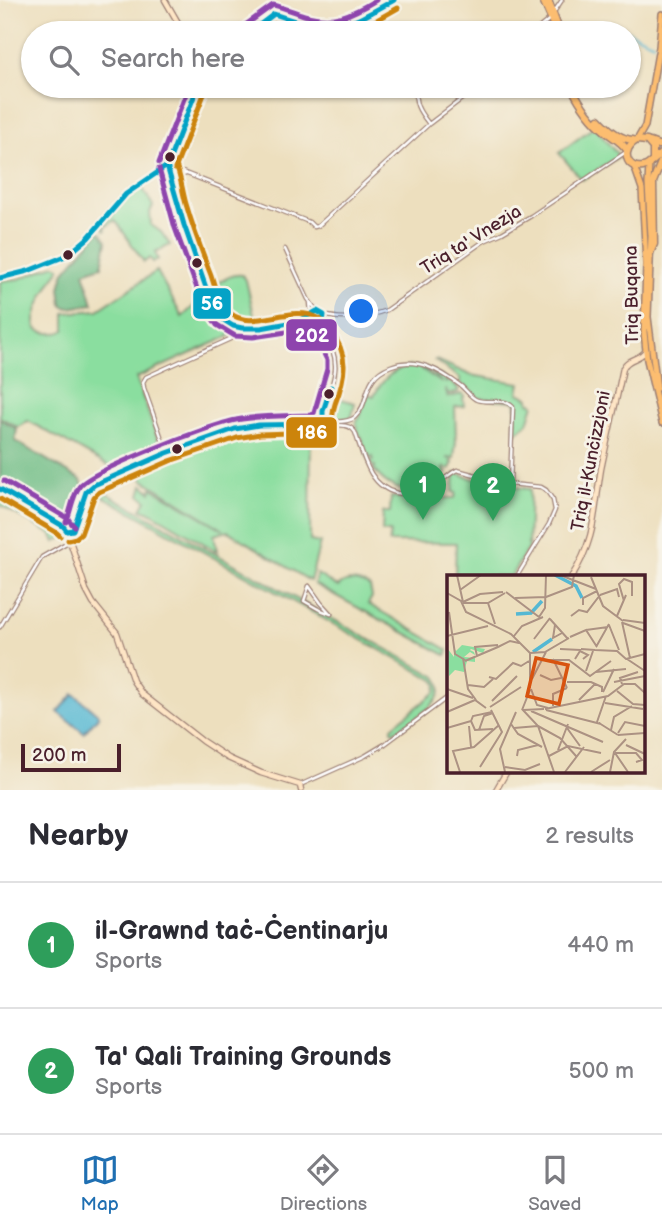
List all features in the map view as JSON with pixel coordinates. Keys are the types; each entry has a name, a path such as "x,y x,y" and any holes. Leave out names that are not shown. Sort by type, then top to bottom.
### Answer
{"highway":[{"path":"545,0 554,21"},
{"path":"580,98 589,114 606,132 620,141 634,166 642,167 662,153"},
{"path":"582,98 601,122 621,137 629,141 647,141 662,145"},
{"path":"627,154 630,144 636,140"},
{"path":"647,141 653,148 651,162"},
{"path":"650,253 653,244 653,183 662,160"}],"main road":[{"path":"165,0 177,21"},
{"path":"647,141 645,126 662,14"},
{"path":"0,278 28,271 68,254 88,238 126,194 167,166 193,98"},
{"path":"636,140 645,126"},
{"name":"Triq Buqana","path":"651,162 648,184 651,236 649,328 662,411"},
{"name":"Triq Buqana","path":"634,166 642,189 646,264 643,332 662,424"},
{"path":"639,358 649,358 649,328"},
{"name":"Triq il-Kunċizzjoni","path":"573,575 583,560 591,537 601,469 623,368 629,360 639,358 646,350"},
{"path":"0,489 70,530 65,536 70,541 86,590 117,633 133,681 142,694 228,758 300,788"},
{"path":"495,790 506,772"},
{"path":"490,790 502,779"}],"street":[{"path":"356,21 394,0"},
{"path":"546,21 562,0"},
{"path":"265,21 274,14 294,21"},
{"path":"415,98 418,110 429,124"},
{"path":"167,166 309,222 314,227 322,224 429,124 463,98"},
{"name":"Triq ta' Vnezja","path":"316,326 333,318 376,314 387,310 472,249 531,216 627,154"},
{"name":"Triq ta' Vnezja","path":"614,162 627,154"},
{"path":"167,166 180,214 215,309 225,321 250,330"},
{"path":"172,177 187,174"},
{"path":"167,453 144,388 145,377 250,330 300,321 317,311 285,249"},
{"path":"310,302 310,317 322,332 334,355 337,368 323,418 329,424 353,428 369,470 380,485 392,492 411,494 437,485 457,470 546,490 553,500 555,510 518,575"},
{"name":"Triq ta' Vnezja","path":"317,311 333,318"},
{"path":"322,332 324,315"},
{"path":"317,424 321,429 325,429 329,424 347,421 355,416 371,381 388,367 405,362 426,366 459,384 477,400 506,402 513,407 510,484"},
{"path":"317,424 323,418"},
{"path":"70,530 86,492 94,485 167,453 247,427 317,424"},
{"path":"0,627 42,557 70,541"},
{"path":"309,586 331,614 318,609 304,601 309,586"},
{"path":"300,788 365,756 447,698"}],"green space":[{"path":"595,126 619,156 582,180 559,153"},
{"path":"142,187 153,206 150,212 151,225 161,232 170,245 155,253 158,259 153,262 150,258 144,262 115,220 105,227 106,231 103,227 125,199"},
{"path":"98,232 101,232 107,241 102,266 84,272 93,304 65,307 62,304 60,288 64,273"},
{"path":"54,265 60,268 40,303 35,322 37,329 49,333 65,330 65,313 98,310 157,271 182,317 226,278 242,275 246,280 256,324 250,330 236,333 136,378 160,446 158,453 125,469 116,470 28,421 18,427 0,417 0,281 19,279"},
{"path":"434,360 470,375 520,383 518,393 529,398 529,402 534,404 528,423 515,434 514,401 479,398 460,383 460,378"},
{"path":"406,367 422,368 423,370 442,383 433,373 423,369 425,367 447,379 446,383 449,381 458,388 458,392 448,394 445,388 448,397 463,394 464,397 464,406 455,407 454,458 447,458 452,459 453,463 449,470 445,467 446,473 438,482 418,490 416,484 406,484 403,490 398,488 376,473 373,469 375,466 369,461 373,461 373,457 367,456 356,422 367,394 374,396 387,377"},
{"path":"331,396 355,403 352,416 341,420 330,418 326,413"},
{"path":"0,419 17,429 15,441 81,480 84,488 72,521 64,523 0,486"},
{"path":"311,426 310,541 320,543 310,581 228,531 214,535 217,551 141,509 146,500 140,495 143,485 151,492 152,488 224,530 142,479 146,465 235,431 256,427"},
{"path":"455,473 494,485 530,489 528,548 512,575 455,575 456,543 389,542 390,532 382,532 383,512 390,512 391,497 455,498 456,493 453,492"},
{"path":"99,486 106,493 435,676 440,684 440,692 420,715 392,731 392,727 436,692 437,684 434,680 92,490"},
{"path":"0,490 56,525 64,537 55,542 52,535 0,505"},
{"path":"317,574 338,587 345,582 354,581 370,587 372,597 368,604 447,649 446,655 314,584"}],"water":[{"path":"74,694 99,715 84,733 58,712"}],"waterway":[{"path":"641,37 654,43"}],"transit line":[{"name":"202","path":"251,21 273,5 324,19 350,14 376,0"},
{"name":"56","path":"354,21 394,0"},
{"name":"186","path":"375,21 398,8"},
{"name":"56","path":"265,21 274,14 294,21"},
{"name":"202","path":"159,163 184,98"},
{"name":"56","path":"0,278 28,271 68,255 88,238 126,194 167,166 193,98"},
{"name":"186","path":"175,169 203,98"},
{"name":"186","path":"68,540 81,534 94,497 99,492 170,461 237,438 260,434 321,432 332,420 344,365 336,338 326,324 307,314 249,320 239,318 226,309 218,296 195,231 175,163"},
{"name":"56","path":"167,166 184,225 217,313 233,326 261,328 300,321 317,311 324,315 322,332"},
{"name":"202","path":"66,522 79,487 127,460 223,423 264,416 312,415 327,369 327,360 310,333 300,330 253,337 235,336 217,325 203,305 175,228 159,169"},
{"name":"56","path":"67,531 73,530 86,492 94,485 167,453 235,429 259,425 317,424 323,418 331,387"},
{"name":"202","path":"4,481 67,518 74,526"},
{"name":"56","path":"0,489 63,526 67,531"},
{"name":"186","path":"0,499 60,536"}],"place":[{"name":"il-Grawnd taċ-Ċentinarju","path":"423,520"},
{"name":"Ta' Qali Training Grounds","path":"493,521"}]}
